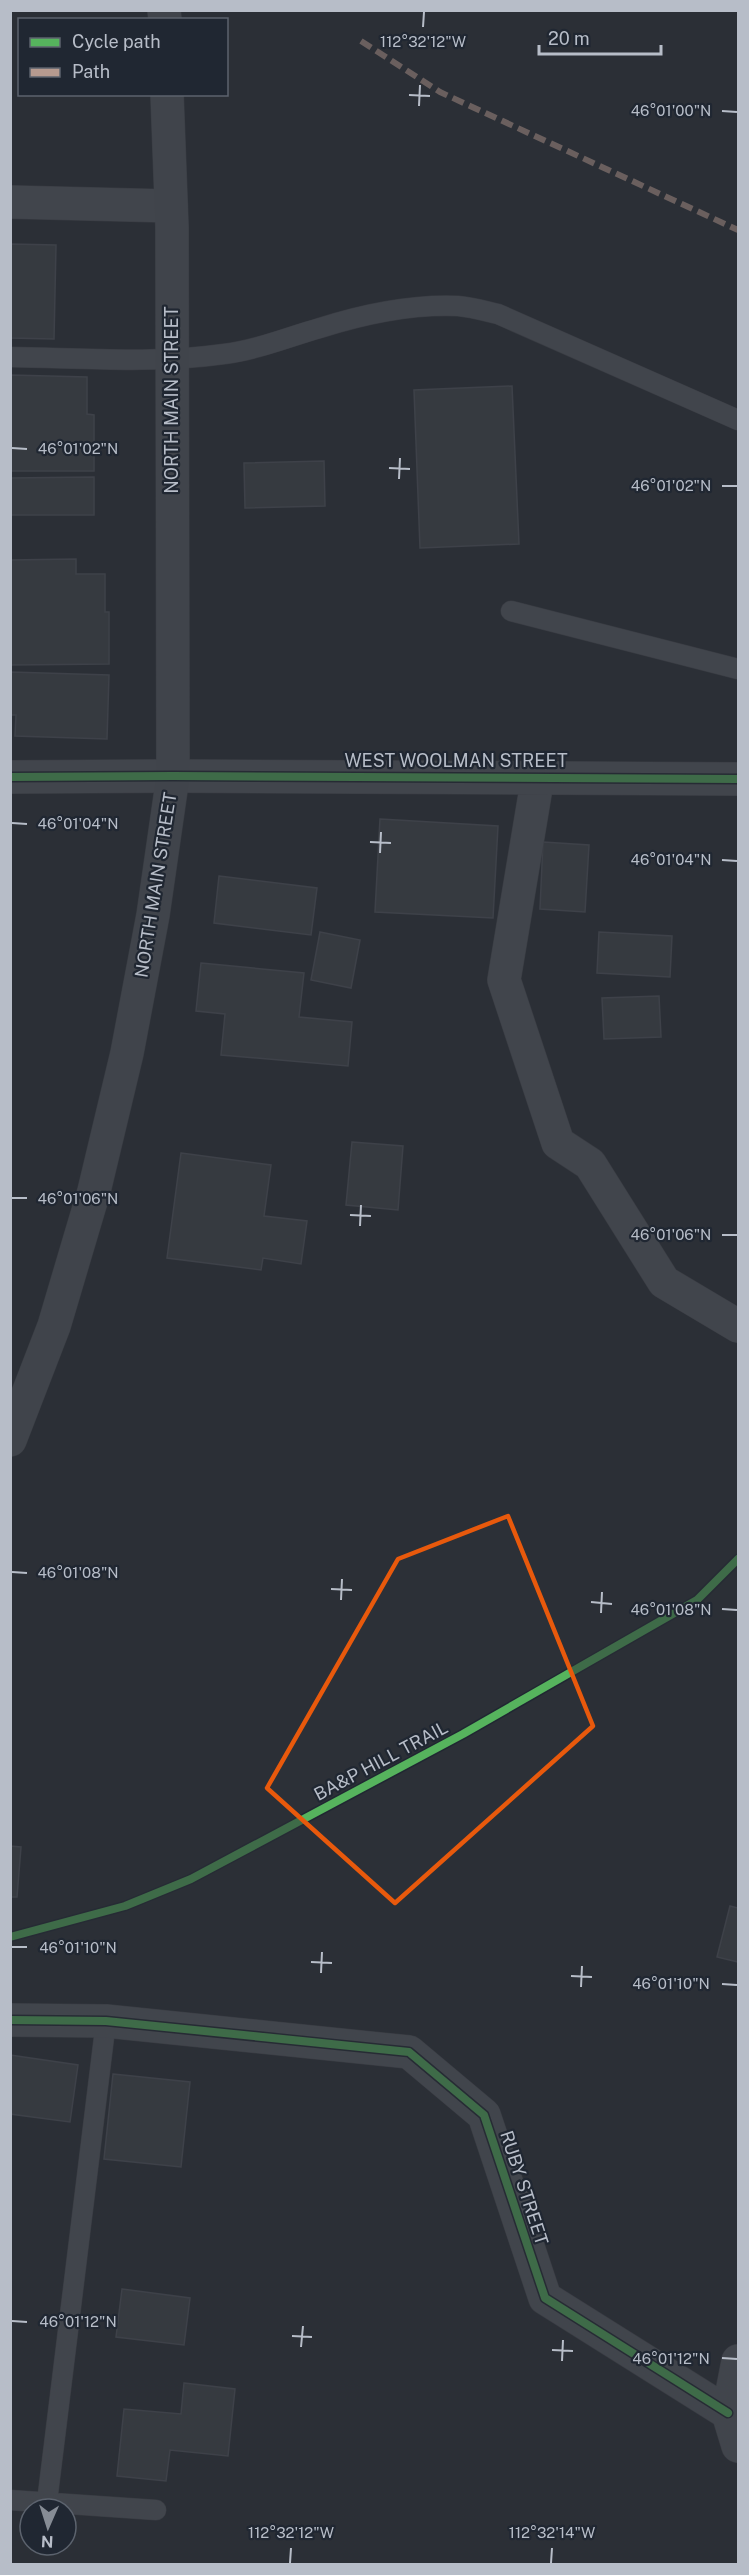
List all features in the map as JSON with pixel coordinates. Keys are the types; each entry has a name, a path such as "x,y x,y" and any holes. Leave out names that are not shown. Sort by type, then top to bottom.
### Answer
{"main road":[{"name":"NORTH MAIN STREET","path":"10,1440 54,1326 97,1180 136,1007 153,915 173,776 171,206 167,96"}],"street":[{"path":"10,202 171,206"},
{"name":"WEST WOOLMAN STREET","path":"10,777 738,779"},
{"name":"WEST WOOLMAN STREET","path":"538,777 504,980 558,1143 590,1164 664,1282 738,1326"},
{"name":"RUBY STREET","path":"10,2020 106,2021 409,2052 484,2115 545,2298 728,2413"},
{"path":"738,2361 728,2413 738,2446"}],"lane":[{"path":"10,357 171,359 226,354 266,346 320,327 373,314 414,307 461,306 498,314 738,420"},
{"path":"511,611 738,669"},
{"path":"48,2497 106,2021"},
{"path":"78,2504 156,2510"}],"highlighted area":[{"path":"508,1516 593,1726 395,1903 267,1788 398,1559"}],"building":[{"path":"10,244 56,245 54,339 10,338"},
{"path":"10,375 87,377 87,414 94,415 94,471 10,471"},
{"path":"512,386 519,544 420,548 414,390"},
{"path":"324,461 325,506 245,508 244,463"},
{"path":"94,477 94,515 10,515 10,478"},
{"path":"76,559 76,574 105,574 105,612 109,612 109,664 10,665 10,560"},
{"path":"10,672 109,675 107,739 15,736 16,715 10,715"},
{"path":"380,819 498,826 493,918 375,912"},
{"path":"543,842 589,845 585,912 540,909"},
{"path":"219,876 317,888 311,935 214,923"},
{"path":"320,932 360,940 351,988 311,980"},
{"path":"599,932 672,936 670,977 597,973"},
{"path":"201,963 304,973 299,1017 352,1022 348,1066 221,1055 225,1014 196,1011"},
{"path":"659,996 661,1037 604,1039 602,998"},
{"path":"352,1142 403,1146 398,1210 346,1205"},
{"path":"181,1153 271,1165 264,1216 307,1221 301,1264 263,1258 261,1270 167,1258"},
{"path":"10,1846 21,1847 17,1897 10,1897"},
{"path":"730,1906 738,1908 738,1962 717,1957"},
{"path":"10,2055 78,2065 70,2122 10,2114"},
{"path":"113,2074 190,2082 181,2167 104,2159"},
{"path":"122,2289 190,2298 184,2345 116,2337"},
{"path":"184,2383 235,2389 228,2456 170,2450 166,2481 117,2476 124,2409 181,2414"}],"marked path":[{"path":"361,41 440,92 738,230"}],"cycle path":[{"path":"10,777 738,779"},
{"name":"BA&P HILL TRAIL","path":"10,1937 125,1906 191,1879 463,1734 697,1600 738,1559"},
{"path":"10,2020 106,2021 409,2052 484,2115 545,2298 728,2413"}]}
